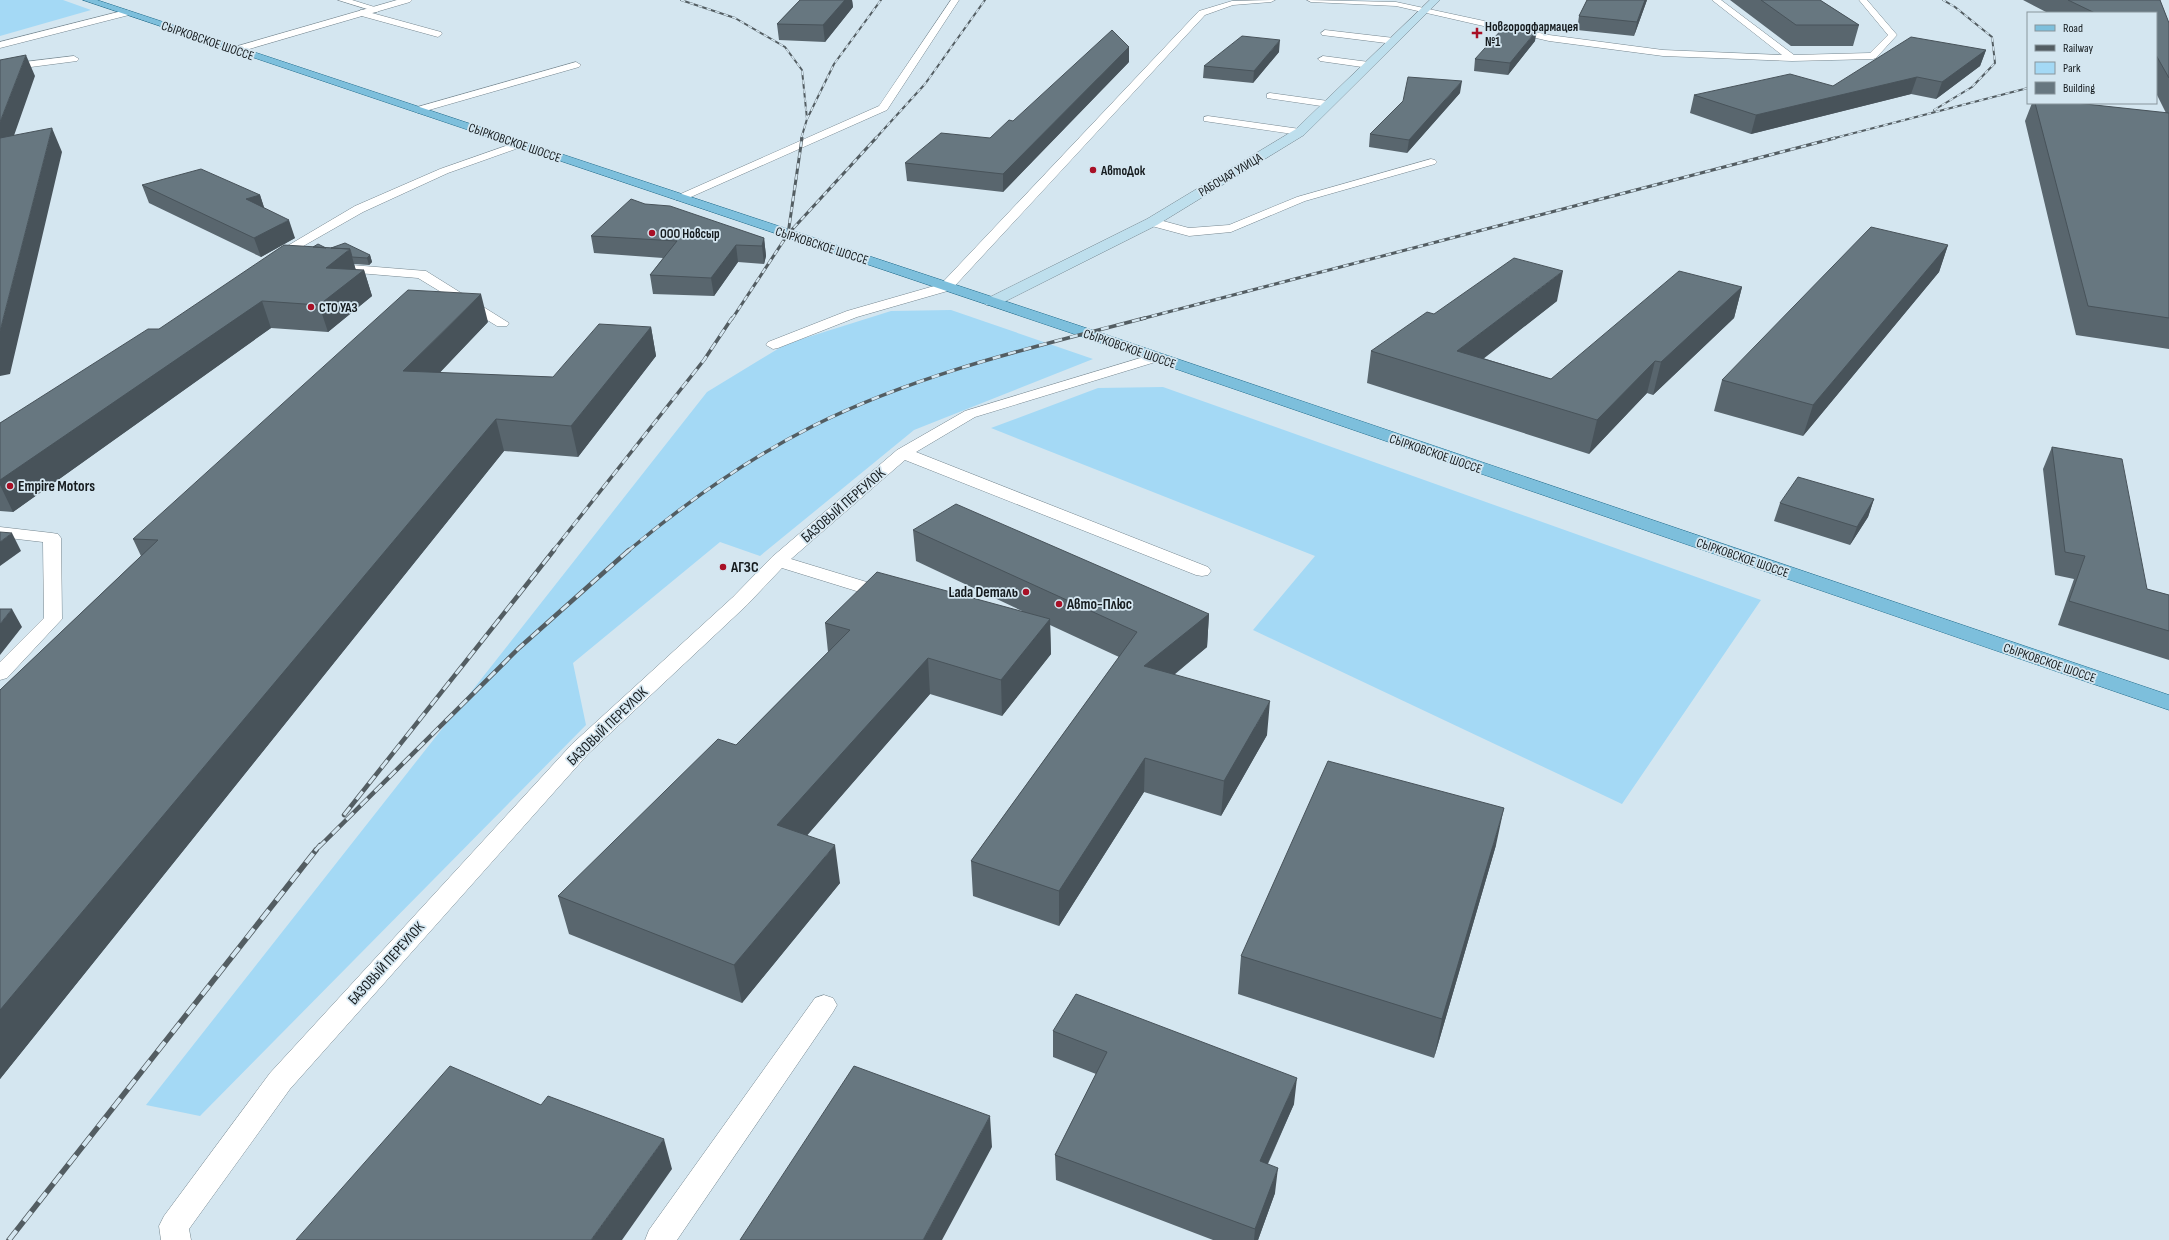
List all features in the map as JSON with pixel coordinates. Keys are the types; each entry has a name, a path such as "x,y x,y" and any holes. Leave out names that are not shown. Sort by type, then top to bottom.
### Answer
{"main road":[{"name":"СЫРКОВСКОЕ ШОССЕ","path":"88,0 1157,357 2169,702"},
{"name":"РАБОЧАЯ УЛИЦА","path":"992,302 1152,222 1300,132 1435,0"}],"street":[{"path":"235,50 407,0"}],"lane":[{"path":"342,0 377,9"},
{"path":"680,198 883,108 954,0"},
{"path":"773,345 852,314 946,286 1202,13 1232,1 1271,0"},
{"path":"1311,0 1396,4 1550,38 1663,53 1792,58 1873,56 1893,35 1863,0"},
{"path":"1716,0 1792,58"},
{"path":"0,45 17,39 126,13"},
{"path":"361,13 438,34"},
{"path":"1326,33 1394,40"},
{"path":"1323,59 1369,65"},
{"path":"0,68 74,60"},
{"path":"418,110 576,64"},
{"path":"1270,96 1328,104"},
{"path":"1208,119 1300,132"},
{"path":"288,265 264,263 359,209 444,171 520,144"},
{"path":"1152,222 1190,232 1231,228 1301,199 1431,162"},
{"path":"327,268 421,274 502,323"},
{"name":"БАЗОВЫЙ ПЕРЕУЛОК","path":"176,1240 174,1226 280,1081 580,749 740,601 778,561 903,453 970,414 1157,357"},
{"path":"903,453 1202,571"},
{"path":"0,532 52,538 53,618 0,674"},
{"path":"778,561 905,599"},
{"path":"660,1240 824,1004"}],"green space":[{"path":"0,0 63,0 91,10 0,36"},
{"path":"951,310 1093,359 914,430 760,556 720,542 573,663 586,725 200,1116 146,1105 707,392 786,344 891,311"},
{"path":"1163,387 1761,600 1622,804 1253,630 1315,556 991,428 1098,388"}],"building":[{"path":"800,0 845,0 823,25 777,24"},
{"path":"1587,0 1645,0 1637,22 1579,16"},
{"path":"1761,0 1820,0 1859,25 1796,25"},
{"path":"2068,0 2160,0 2169,23 2169,78 2157,57 2157,12 2093,12"},
{"path":"1504,27 1537,30 1510,63 1475,59"},
{"path":"1112,30 1129,47 1003,174 905,163 941,133 990,138 1009,120 1013,121"},
{"path":"1242,36 1280,40 1254,71 1204,66"},
{"path":"1911,37 1986,50 1942,82 1917,77 1756,115 1694,95 1790,74 1833,86"},
{"path":"26,55 0,122 0,60"},
{"path":"1408,77 1462,81 1409,140 1370,134 1403,101"},
{"path":"2035,104 2085,104 2169,113 2169,318 2088,306"},
{"path":"52,128 0,331 0,138"},
{"path":"201,169 260,195 246,199 289,220 254,238 142,185"},
{"path":"631,199 645,204 670,206 764,238 762,246 736,245 711,278 650,275 677,241 591,236"},
{"path":"1871,227 1948,245 1813,405 1722,380"},
{"path":"345,243 370,255 367,258 352,257 350,249 331,248"},
{"path":"318,244 326,248 313,247"},
{"path":"284,245 350,249 326,268 364,270 319,305 262,301 0,480 0,423 148,329 159,329"},
{"path":"1514,258 1563,271 1457,351 1551,379 1679,271 1742,287 1661,362 1655,361 1597,420 1371,351 1427,312 1434,314"},
{"path":"408,290 481,294 403,371 553,377 599,324 651,327 571,426 496,419 0,1010 0,690 158,540 133,539"},
{"path":"2052,447 2122,459 2147,589 2169,595 2169,631 2069,601 2085,556 2065,552"},
{"path":"1798,477 1874,499 1857,527 1780,503"},
{"path":"956,504 1209,614 1144,666 1270,701 1224,781 1145,758 1059,891 971,861 1137,632 913,530"},
{"path":"0,532 12,533 0,542"},
{"path":"877,572 1050,619 1001,680 928,658 777,825 835,845 734,965 558,896 718,739 736,745 850,630 825,623"},
{"path":"0,609 12,609 0,624"},
{"path":"1328,761 1504,808 1442,1019 1241,956"},
{"path":"1076,994 1297,1078 1260,1161 1278,1168 1255,1229 1055,1155 1107,1052 1053,1031"},
{"path":"450,1066 541,1105 548,1096 664,1139 591,1240 296,1240"},
{"path":"854,1066 990,1116 923,1240 740,1240"}],"railway":[{"path":"681,0 735,18 785,47 802,70 807,119"},
{"path":"807,119 834,64 881,0"},
{"path":"875,139 925,84 985,0"},
{"path":"1934,110 1972,87 1995,63 1992,37 1955,7 1943,0"},
{"path":"1831,139 2027,88"},
{"path":"801,139 807,119"},
{"path":"788,234 802,138"},
{"path":"788,234 876,138"},
{"path":"1141,319 1835,138"},
{"path":"732,319 788,234"},
{"path":"553,551 704,360 732,318"},
{"path":"628,551 694,499 717,483 764,453 813,426 893,391 976,363 1145,318"},
{"path":"344,815 554,550"},
{"path":"318,848 519,648 629,550"},
{"path":"315,851 320,845"},
{"path":"9,1240 316,850"}],"place":[{"name":"Новгородфармацея №1","path":"1477,33"},
{"name":"АвтоДок","path":"1093,170"},
{"name":"ООО Новсыр","path":"652,233"},
{"name":"СТО УАЗ","path":"311,307"},
{"name":"Empire Motors","path":"10,486"},
{"name":"АГЗС","path":"723,567"},
{"name":"Lada Dеталь","path":"1026,592"},
{"name":"Авто-Плюс","path":"1059,604"}]}
